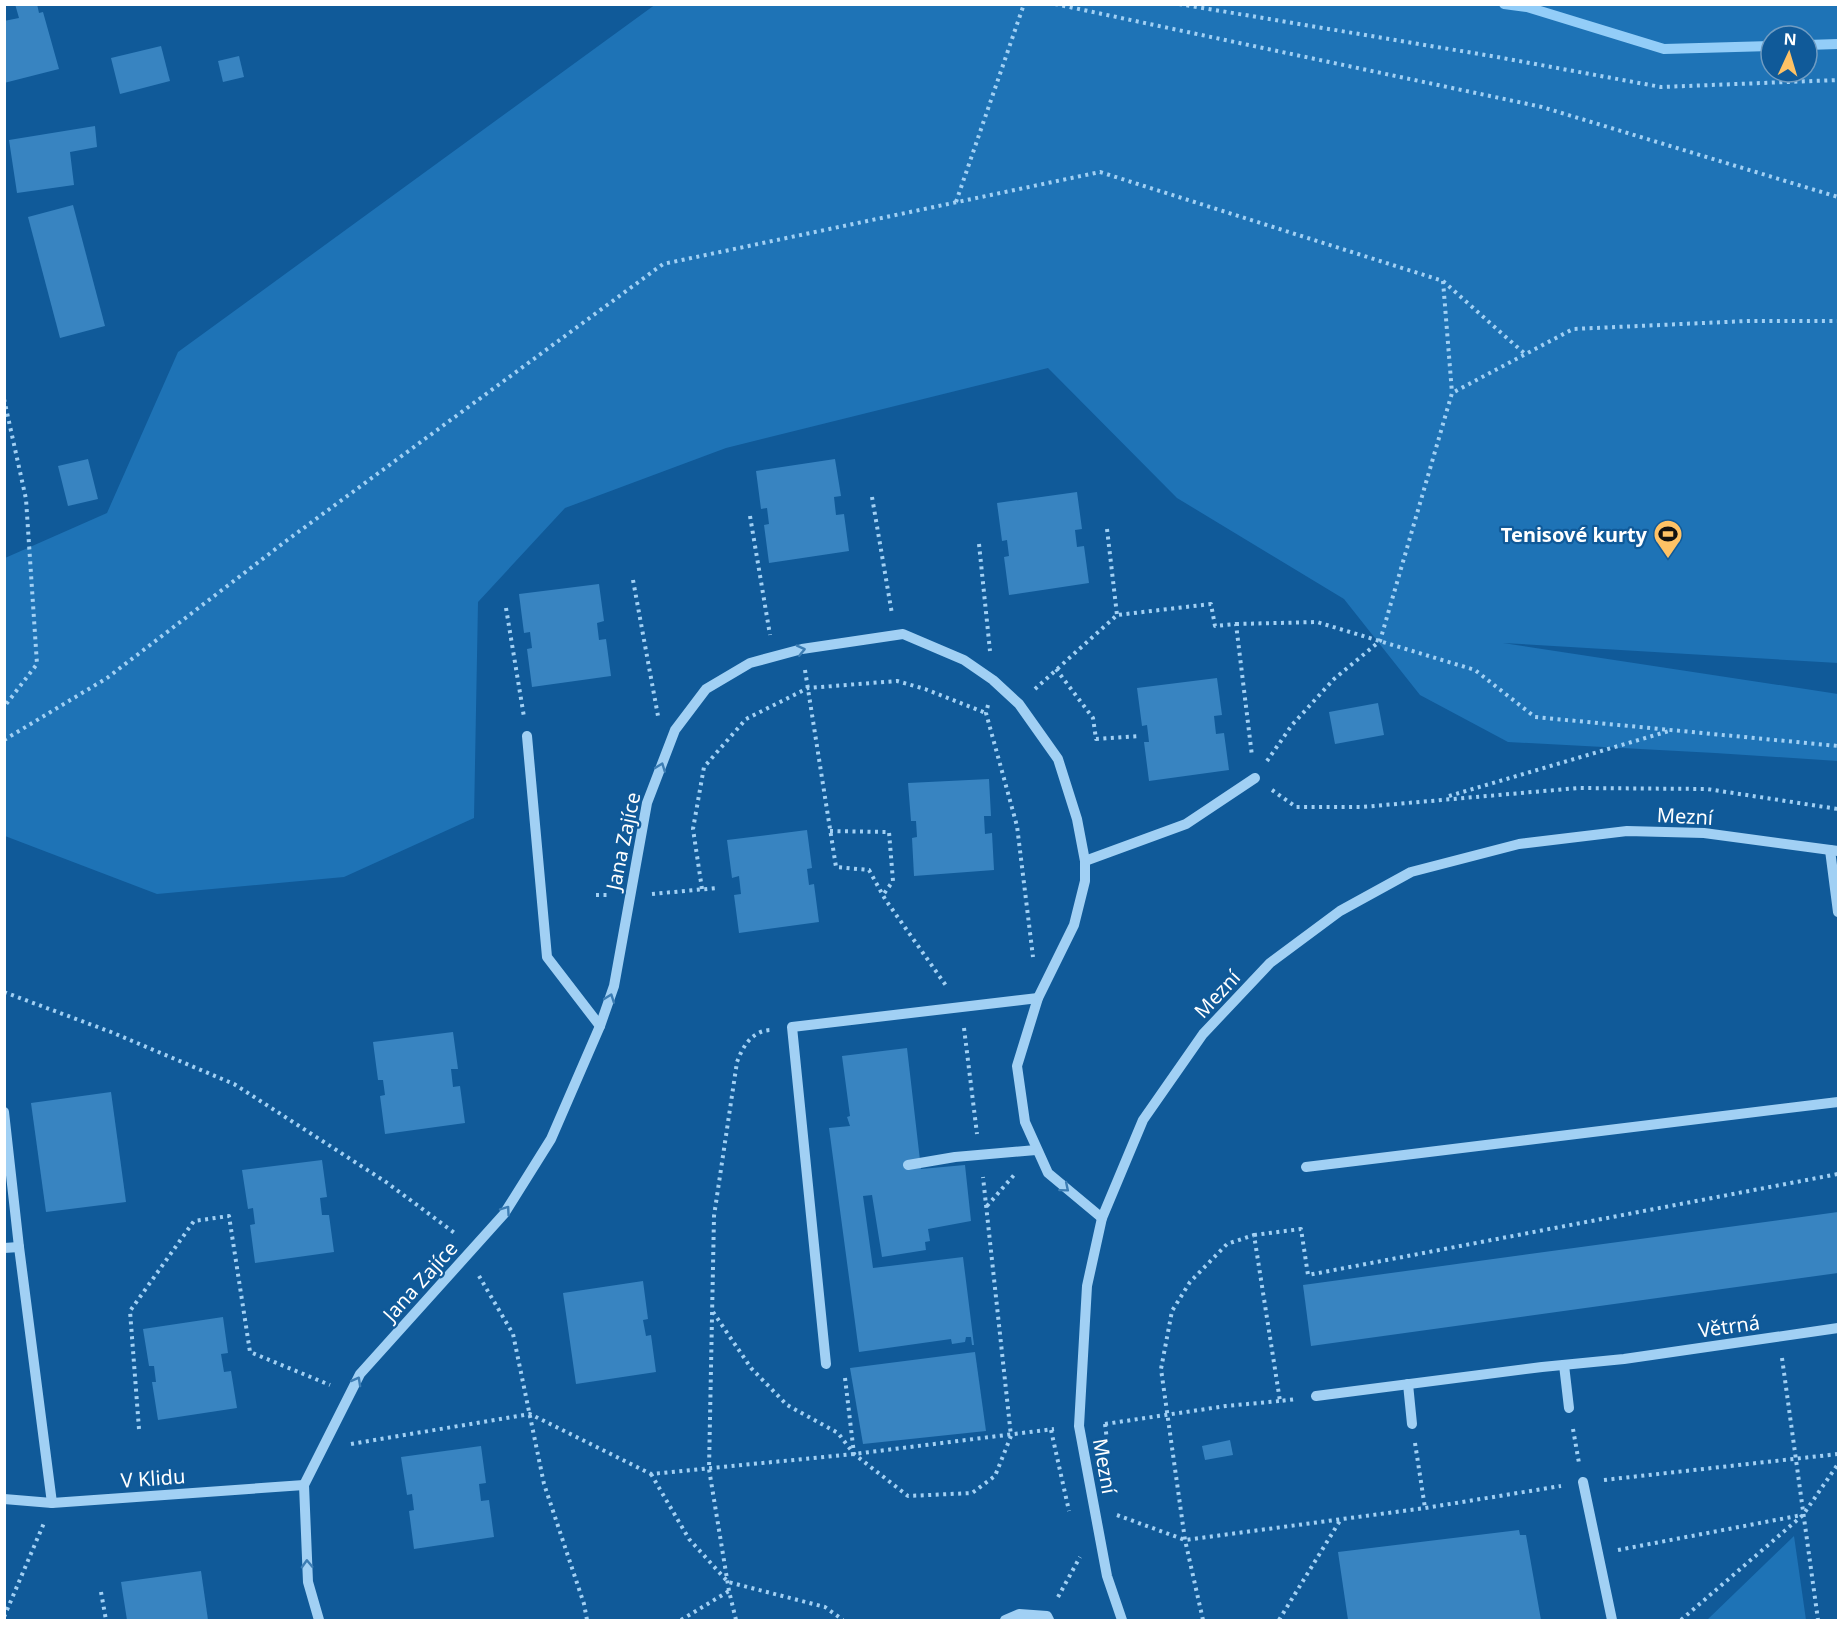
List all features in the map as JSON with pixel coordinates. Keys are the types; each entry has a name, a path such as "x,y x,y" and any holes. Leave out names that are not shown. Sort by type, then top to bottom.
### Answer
{"street":[{"name":"Jana Zajíce","path":"319,1620 308,1582 304,1485 360,1374 504,1214 551,1139 600,1026 614,986 647,803 675,730 706,689 750,663 802,649 903,634 964,660 993,680 1019,704 1058,759 1077,819 1085,861 1084,881 1074,925 1038,998 1017,1066 1025,1122 1048,1173 1102,1218"},
{"path":"527,736 547,957 600,1026"},
{"path":"1085,861 1186,824 1255,778"},
{"name":"Mezní","path":"1122,1620 1107,1576 1079,1426 1087,1286 1102,1218 1143,1120 1203,1034 1270,963 1340,911 1411,872 1519,844 1627,831 1704,833 1834,851"},
{"path":"1834,851 1839,912"},
{"path":"826,1364 792,1028 1038,998"},
{"path":"1306,1167 1839,1102"},
{"path":"4,1112 52,1503"},
{"path":"908,1165 955,1157 1036,1150"},
{"path":"4,1248 19,1247"},
{"name":"Větrná","path":"1316,1396 1624,1359 1839,1328"},
{"path":"1564,1365 1569,1407"},
{"path":"1408,1384 1412,1424"},
{"path":"1583,1482 1612,1620"},
{"name":"V Klidu","path":"4,1499 52,1503 304,1485"},
{"path":"1005,1620 1019,1614 1048,1618"}],"path":[{"path":"956,202 1024,4"},
{"path":"1055,4 1542,107 1839,197"},
{"path":"1179,4 1662,87 1839,80"},
{"path":"4,740 107,678 286,541 663,264 1100,172 1443,281 1524,354"},
{"path":"1255,778 1292,725 1334,679 1380,641 1452,393 1443,281"},
{"path":"1452,393 1573,329 1747,321 1839,321"},
{"path":"4,399 26,499 37,664 4,707"},
{"path":"872,497 895,635"},
{"path":"750,516 773,657"},
{"path":"1107,529 1117,615"},
{"path":"979,544 993,680 986,712 1017,826 1038,998"},
{"path":"633,580 665,755"},
{"path":"1019,704 1117,615 1212,604 1215,626 1317,622 1475,670 1536,717 1839,746"},
{"path":"506,608 527,736"},
{"path":"1236,624 1255,778 1296,807 1362,807 1578,788 1707,789 1839,809"},
{"path":"713,1312 751,1368 787,1405 838,1433 854,1455 908,1496 972,1493 995,1476 1011,1436 962,1007 883,895 869,870 836,867 802,649"},
{"path":"1056,669 1093,718 1096,739 1138,736"},
{"path":"702,889 693,829 704,767 746,719 808,688 897,681 986,712"},
{"path":"1440,799 1672,730"},
{"path":"830,831 889,832 893,881 883,895"},
{"path":"651,894 717,888"},
{"path":"596,896 611,895"},
{"path":"4,992 111,1032 234,1084 387,1182 457,1234"},
{"path":"736,1620 729,1592 709,1469 714,1216 737,1062 743,1046 761,1030 792,1028"},
{"path":"986,1206 1036,1150"},
{"path":"1203,1620 1185,1540 1161,1369 1172,1311 1190,1282 1227,1244 1254,1235 1301,1229 1308,1275 1839,1174"},
{"path":"139,1429 130,1311 194,1221 229,1216 250,1352 350,1394"},
{"path":"1254,1235 1280,1401"},
{"path":"477,1270 513,1334 544,1484 584,1604 586,1620"},
{"path":"1782,1336 1783,1365 1818,1620"},
{"path":"826,1364 844,1372 854,1455"},
{"path":"1108,1447 1105,1424 1316,1396"},
{"path":"1569,1407 1583,1482"},
{"path":"323,1448 530,1414 651,1474 854,1455 1052,1430 1069,1512"},
{"path":"1412,1424 1425,1508"},
{"path":"1115,1514 1185,1540 1425,1508 1583,1482 1839,1454"},
{"path":"1681,1620 1803,1515 1839,1464"},
{"path":"651,1474 689,1539 728,1582 825,1607 843,1620"},
{"path":"4,1617 52,1503"},
{"path":"1597,1554 1803,1515"},
{"path":"1279,1620 1341,1519"},
{"path":"1048,1618 1080,1558 1077,1547"},
{"path":"101,1592 106,1620"},
{"path":"681,1620 729,1592"}],"shaded area":[{"path":"656,4 1838,5 1838,663 1503,643 1838,694 1838,761 1508,742 1420,695 1344,599 1177,498 1048,368 726,448 565,508 478,602 474,818 344,877 157,894 5,836 5,558 107,513 178,352"},
{"path":"1794,1536 1806,1620 1707,1620"}],"building":[{"path":"15,4 37,4 39,13 43,12 59,69 4,83 4,21 19,18"},
{"path":"161,46 170,81 120,94 111,58"},
{"path":"239,56 244,77 223,82 218,61"},
{"path":"95,126 97,147 70,152 74,185 17,193 9,140"},
{"path":"73,205 105,326 60,338 28,217"},
{"path":"88,459 98,499 68,506 58,466"},
{"path":"835,459 841,496 834,497 836,515 844,514 849,551 769,563 764,525 769,524 767,508 761,509 756,471"},
{"path":"1077,492 1082,529 1075,530 1077,547 1084,546 1089,583 1009,595 1004,557 1009,556 1007,540 1002,541 997,503"},
{"path":"599,584 604,621 597,623 599,640 606,639 611,676 532,687 527,649 532,648 530,632 524,633 519,594"},
{"path":"1217,678 1222,715 1214,716 1216,734 1224,733 1229,770 1149,781 1144,742 1149,742 1147,725 1142,726 1137,688"},
{"path":"1378,703 1384,735 1335,744 1329,712"},
{"path":"989,779 991,816 984,816 985,834 992,833 994,870 914,876 912,838 917,837 916,821 911,821 908,783"},
{"path":"807,830 812,868 807,869 809,885 814,884 819,922 739,933 734,895 741,894 739,876 732,878 727,840"},
{"path":"453,1032 458,1069 451,1069 453,1087 460,1086 465,1123 385,1134 380,1096 385,1095 383,1080 378,1080 373,1042"},
{"path":"907,1048 921,1169 965,1165 971,1221 928,1229 930,1241 925,1242 926,1250 882,1257 872,1195 863,1196 873,1268 963,1257 974,1345 972,1345 971,1337 966,1337 965,1342 952,1344 951,1339 859,1352 829,1128 850,1126 847,1117 850,1116 842,1056"},
{"path":"111,1092 126,1202 46,1212 31,1103"},
{"path":"322,1160 327,1197 320,1198 322,1215 329,1215 334,1252 255,1263 250,1225 255,1224 253,1208 248,1209 242,1170"},
{"path":"1838,1212 1838,1273 1311,1346 1303,1285"},
{"path":"643,1281 648,1319 643,1320 646,1336 651,1335 656,1372 576,1384 563,1293"},
{"path":"223,1317 228,1353 221,1354 224,1372 231,1371 237,1408 158,1420 152,1382 156,1382 154,1366 149,1366 143,1329"},
{"path":"975,1352 986,1431 863,1444 850,1368"},
{"path":"1230,1440 1233,1455 1205,1460 1202,1446"},
{"path":"481,1446 486,1483 479,1484 481,1501 489,1500 494,1537 414,1549 409,1511 414,1510 412,1494 407,1495 401,1457"},
{"path":"1519,1530 1520,1535 1526,1535 1541,1620 1348,1620 1338,1552"},
{"path":"201,1571 208,1620 127,1620 121,1582"}],"waterway":[{"path":"1504,4 1527,7 1664,49 1759,46"},
{"path":"1819,45 1838,44"}],"place":[{"name":"Tenisové kurty","path":"1668,560"}]}
